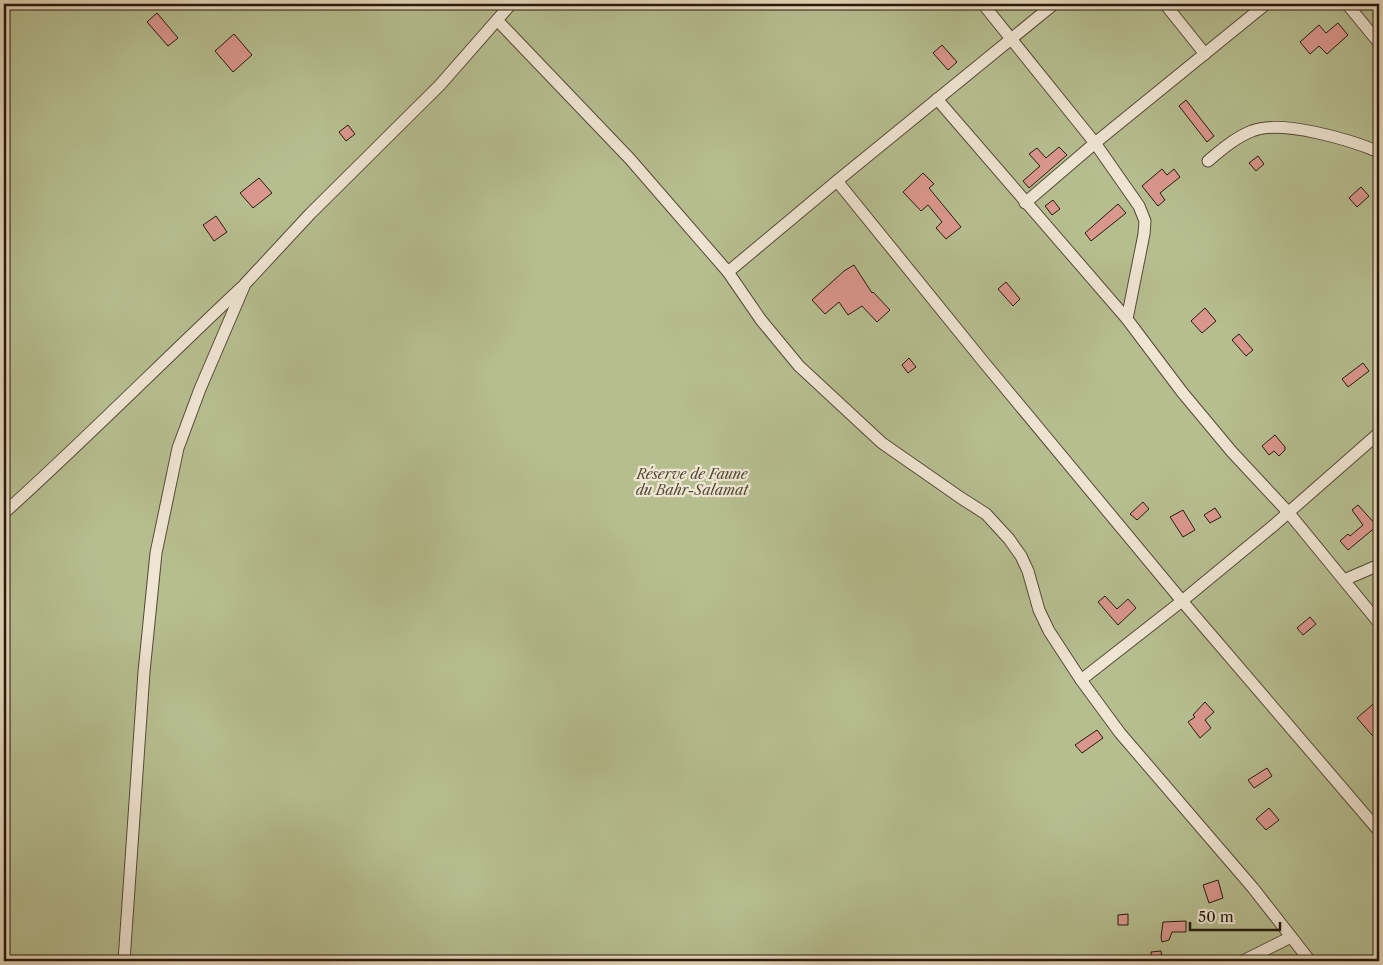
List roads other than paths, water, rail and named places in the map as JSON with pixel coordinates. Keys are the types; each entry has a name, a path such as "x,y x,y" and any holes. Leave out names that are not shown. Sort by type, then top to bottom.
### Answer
{"street":[{"path":"4,513 245,284 310,214 440,85 511,4"},
{"path":"983,4 1095,143 1139,206 1145,221 1144,234 1127,319"},
{"path":"728,272 1054,4"},
{"path":"1165,4 1205,54"},
{"path":"1026,203 1095,143 1266,4"},
{"path":"1347,4 1379,43"},
{"path":"497,20 630,159 728,272 761,320 799,366 882,443 986,514 1009,539 1028,571 1039,610 1048,631 1081,680 1120,733 1253,888 1310,961"},
{"path":"937,99 1127,319 1182,392 1232,452 1288,512 1379,623"},
{"path":"1208,161 1228,145 1253,130 1274,127 1313,132 1379,152"},
{"path":"837,181 982,360 1182,601 1379,831"},
{"path":"124,961 142,691 156,553 178,448 200,388 245,284"},
{"path":"1081,680 1182,601 1379,433"},
{"path":"1344,580 1379,565"},
{"path":"1243,961 1291,937"}],"park label":[{"name":"Réserve de Faune du Bahr-Salamat","path":"692,482"}]}
